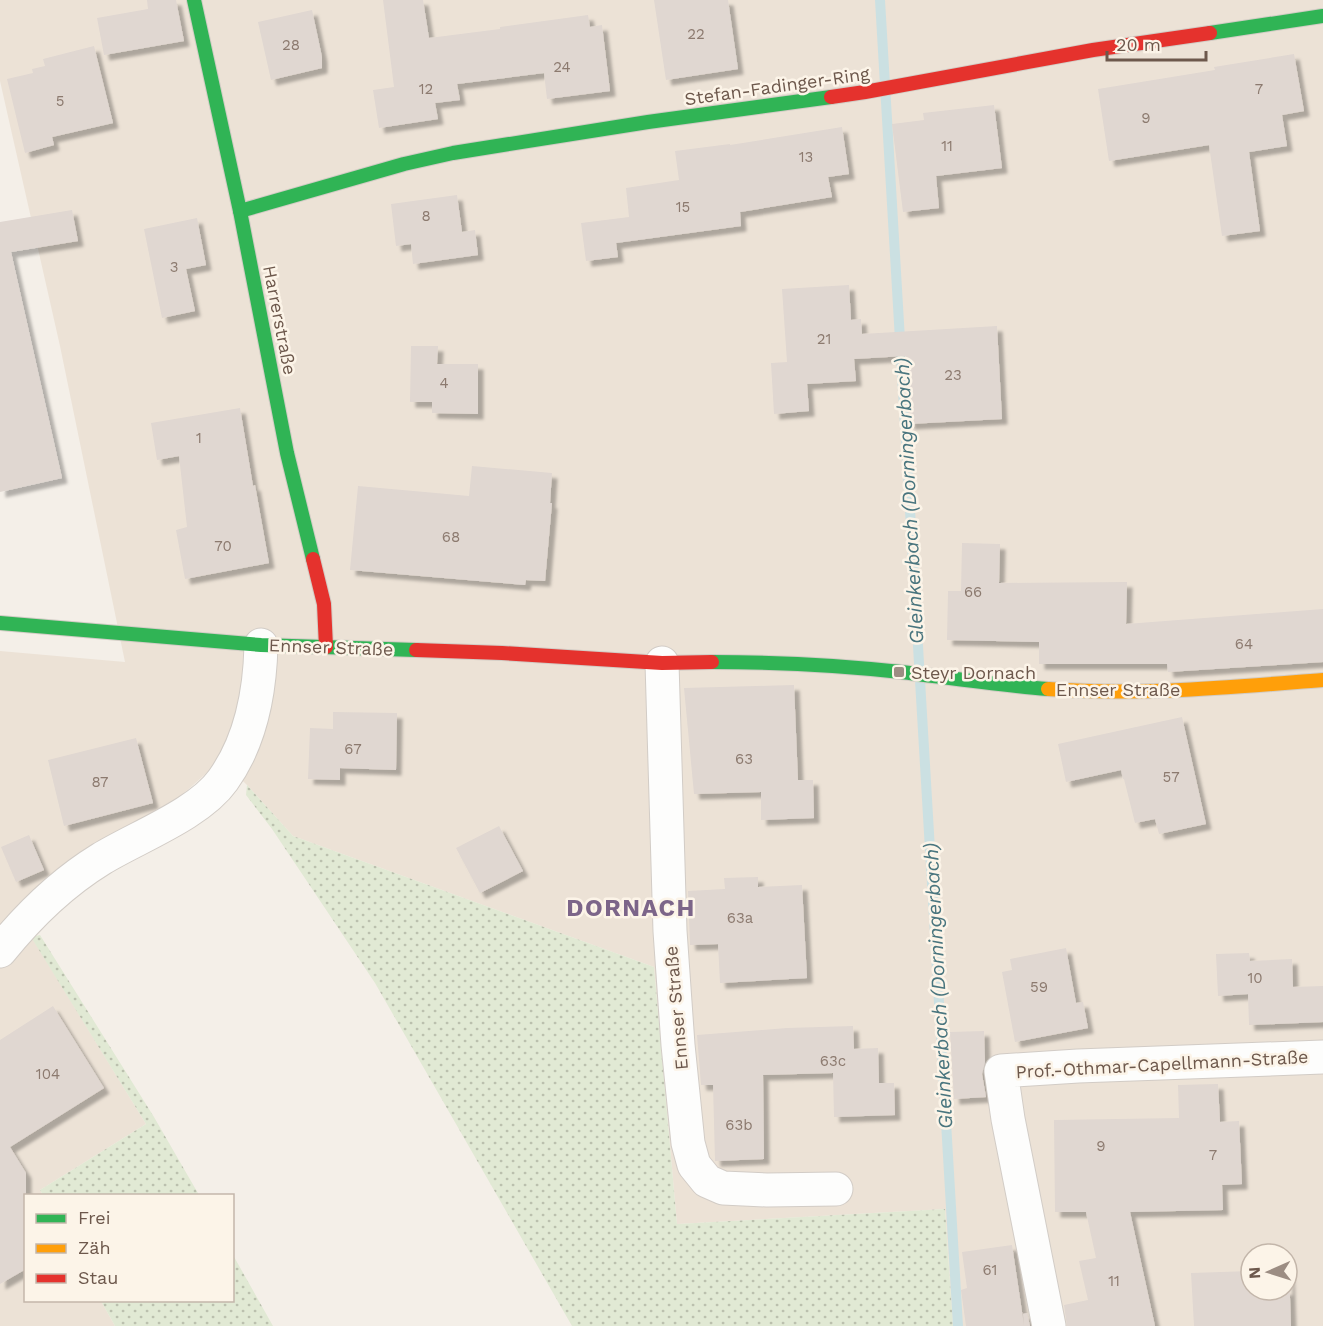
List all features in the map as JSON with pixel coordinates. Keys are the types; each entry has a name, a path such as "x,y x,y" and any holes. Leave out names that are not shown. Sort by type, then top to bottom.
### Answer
{"street":[{"name":"Harrerstraße","path":"194,0 240,210 287,453 324,604 326,647"},
{"name":"Stefan-Fadinger-Ring","path":"240,210 404,164 453,153 865,92 1093,50 1323,16"},
{"name":"Ennser Straße","path":"0,623 261,645 502,653 662,663 805,664 935,675 1067,690 1159,691 1323,680"},
{"path":"0,951 44,902 67,882 101,859 177,817 203,800 223,781 245,738 252,715 257,691 261,645"},
{"name":"Ennser Straße","path":"662,663 670,932 678,1046 688,1143 694,1165 707,1181 723,1188 836,1189"},
{"name":"Prof.-Othmar-Capellmann-Straße","path":"1049,1326 1008,1119 1001,1071 1323,1057"}],"shaded area":[{"path":"0,0 1323,0 1323,1326 953,1326 945,1209 677,1224 654,967 293,836 221,760 173,803 17,913 146,1124 40,1190 42,1194 24,1194 24,1302 102,1302 115,1326 0,1326 0,651 125,662 60,346 0,81"}],"green space":[{"path":"247,785 293,836 654,967 677,1224 945,1209 953,1326 572,1326 375,983 272,829 246,795"},
{"path":"40,935 154,1117 198,1194 42,1194 40,1190 146,1124 31,937"},
{"path":"234,1257 273,1326 115,1326 102,1302 234,1302"}],"building":[{"path":"147,0 176,0 184,41 104,55 97,18 148,9"},
{"path":"383,0 423,0 429,38 588,15 590,27 602,25 610,91 547,99 544,73 457,84 460,100 435,103 438,119 379,128 373,90 394,87"},
{"path":"654,0 728,0 738,69 666,80"},
{"path":"312,10 322,57 322,68 271,80 258,22"},
{"path":"94,46 113,123 52,137 54,145 25,153 7,79 33,73 32,69 45,66 43,59"},
{"path":"1294,54 1304,111 1282,115 1287,146 1249,152 1260,231 1222,236 1209,145 1109,161 1098,89 1215,70 1214,67"},
{"path":"994,105 1002,168 936,176 939,208 903,212 892,124 924,120 923,113"},
{"path":"842,127 849,174 828,177 832,197 740,212 741,226 616,243 618,257 586,261 581,223 629,217 626,188 679,180 675,151 730,145"},
{"path":"457,195 462,232 475,230 478,255 413,264 411,244 396,246 391,204"},
{"path":"72,210 78,241 11,252 62,478 0,492 0,222"},
{"path":"197,218 206,265 186,269 195,311 162,318 144,229"},
{"path":"849,285 851,320 861,319 862,334 997,326 1002,419 909,424 905,356 854,359 856,381 807,384 809,411 774,414 771,363 787,362 782,289"},
{"path":"411,346 438,346 437,364 478,364 478,414 432,413 432,402 410,402"},
{"path":"240,408 269,563 185,579 176,530 187,527 179,456 157,460 151,423"},
{"path":"472,466 552,473 550,503 552,503 545,581 526,580 525,585 350,570 358,486 469,496"},
{"path":"962,543 1000,544 999,583 1127,582 1126,624 1323,609 1323,662 1168,672 1167,664 1039,664 1039,642 947,640 948,591 961,591"},
{"path":"794,685 798,780 813,780 814,818 761,820 761,792 694,794 684,688"},
{"path":"333,712 397,713 396,770 340,768 340,780 308,779 310,728 333,729"},
{"path":"1182,717 1206,824 1159,834 1155,819 1135,823 1121,770 1066,782 1058,744"},
{"path":"136,738 153,803 64,826 48,760"},
{"path":"499,826 523,871 480,893 456,848"},
{"path":"29,835 44,870 16,882 1,847"},
{"path":"758,877 758,887 802,885 807,978 720,983 718,944 690,945 688,891 725,889 724,878"},
{"path":"1066,948 1076,1003 1083,1002 1088,1028 1015,1042 1002,972 1012,970 1010,959"},
{"path":"1249,953 1250,961 1292,959 1293,987 1323,986 1323,1022 1249,1025 1248,994 1218,996 1216,954"},
{"path":"53,1006 104,1088 10,1147 26,1173 24,1270 0,1284 0,1040"},
{"path":"853,1026 854,1049 878,1048 879,1083 894,1083 895,1115 834,1117 833,1073 763,1075 764,1159 715,1161 713,1085 701,1085 697,1035 787,1028"},
{"path":"984,1031 985,1062 982,1074 986,1097 954,1099 950,1032"},
{"path":"1218,1084 1220,1122 1239,1121 1242,1184 1222,1185 1223,1210 1130,1212 1155,1326 1067,1326 1064,1305 1088,1300 1079,1261 1096,1258 1086,1212 1055,1212 1054,1120 1179,1118 1178,1085"},
{"path":"1012,1245 1024,1325 1023,1314 1027,1313 1030,1326 966,1326 961,1290 967,1288 962,1252"},
{"path":"1239,1271 1239,1302 1290,1302 1291,1326 1194,1326 1191,1273"}],"waterway":[{"name":"Gleinkerbach (Dorningerbach)","path":"880,0 958,1326"}],"traffic: fast":[{"path":"194,0 240,211 287,453 313,559"},
{"path":"1210,33 1323,16"},
{"path":"240,211 404,164 453,153 648,122 831,97"},
{"path":"0,623 261,645 416,650"},
{"path":"712,662 854,667 1048,689"}],"traffic: slow":[{"path":"1048,689 1151,691 1323,680"}],"traffic: jam":[{"path":"831,97 1093,50 1210,33"},
{"path":"313,559 324,604 326,647"},
{"path":"416,650 662,663 712,662"}],"place":[{"name":"Steyr Dornach","path":"899,672"}],"district":[{"name":"DORNACH","path":"631,908"}]}
